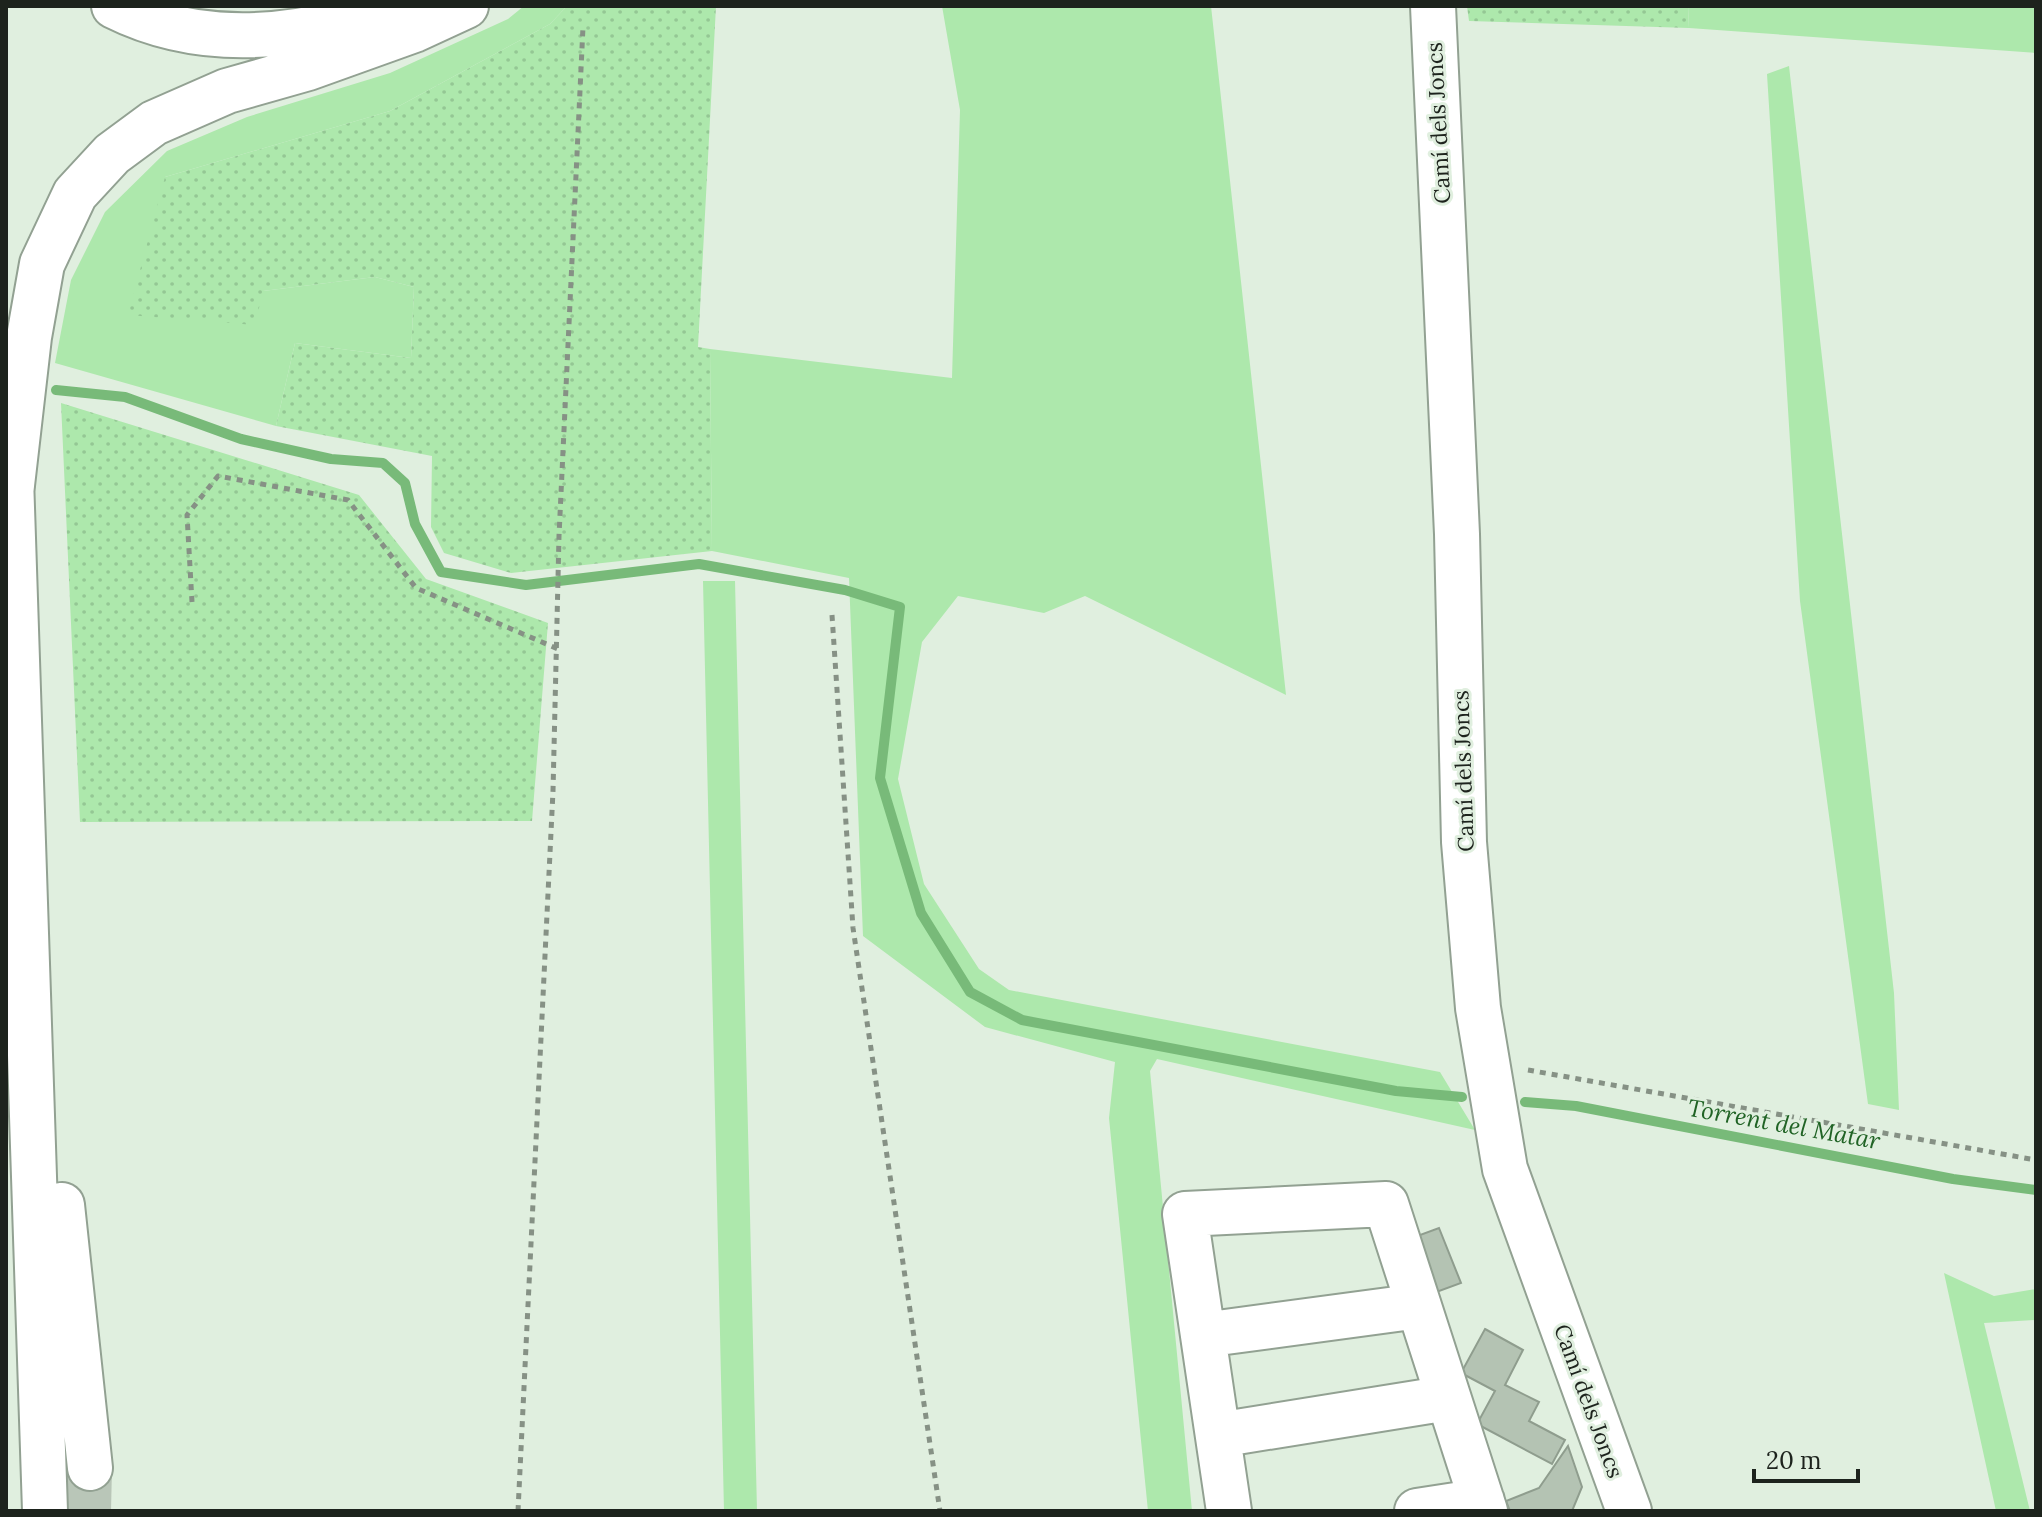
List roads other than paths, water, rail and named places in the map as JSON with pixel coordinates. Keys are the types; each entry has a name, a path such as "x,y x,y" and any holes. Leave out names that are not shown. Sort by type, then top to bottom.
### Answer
{"main road":[{"path":"114,6 177,31 254,36 308,32 394,6"},
{"path":"9,474 42,264 75,194 112,154 154,123 227,91 308,68 414,30 466,6"},
{"name":"Camí dels Joncs","path":"1433,6 1457,534 1464,842 1478,1008 1505,1169 1629,1511"},
{"path":"6,380 45,1511"},
{"path":"30,1042 56,1156 90,1468"},
{"path":"1229,1511 1185,1214 1386,1204 1483,1506 1417,1511"},
{"path":"1203,1335 1419,1306"},
{"path":"1218,1435 1448,1398"}],"waterway":[{"path":"56,390 125,397 241,439 331,459 383,463 405,483 415,524 441,572 526,585 699,564 845,590 900,607 880,778 921,913 970,992 1022,1020 1396,1091 1462,1097"},
{"name":"Torrent del Matar","path":"1525,1102 1576,1106 1953,1179 2036,1190"}],"tunnel":[{"path":"89,1511 90,1468"}]}
